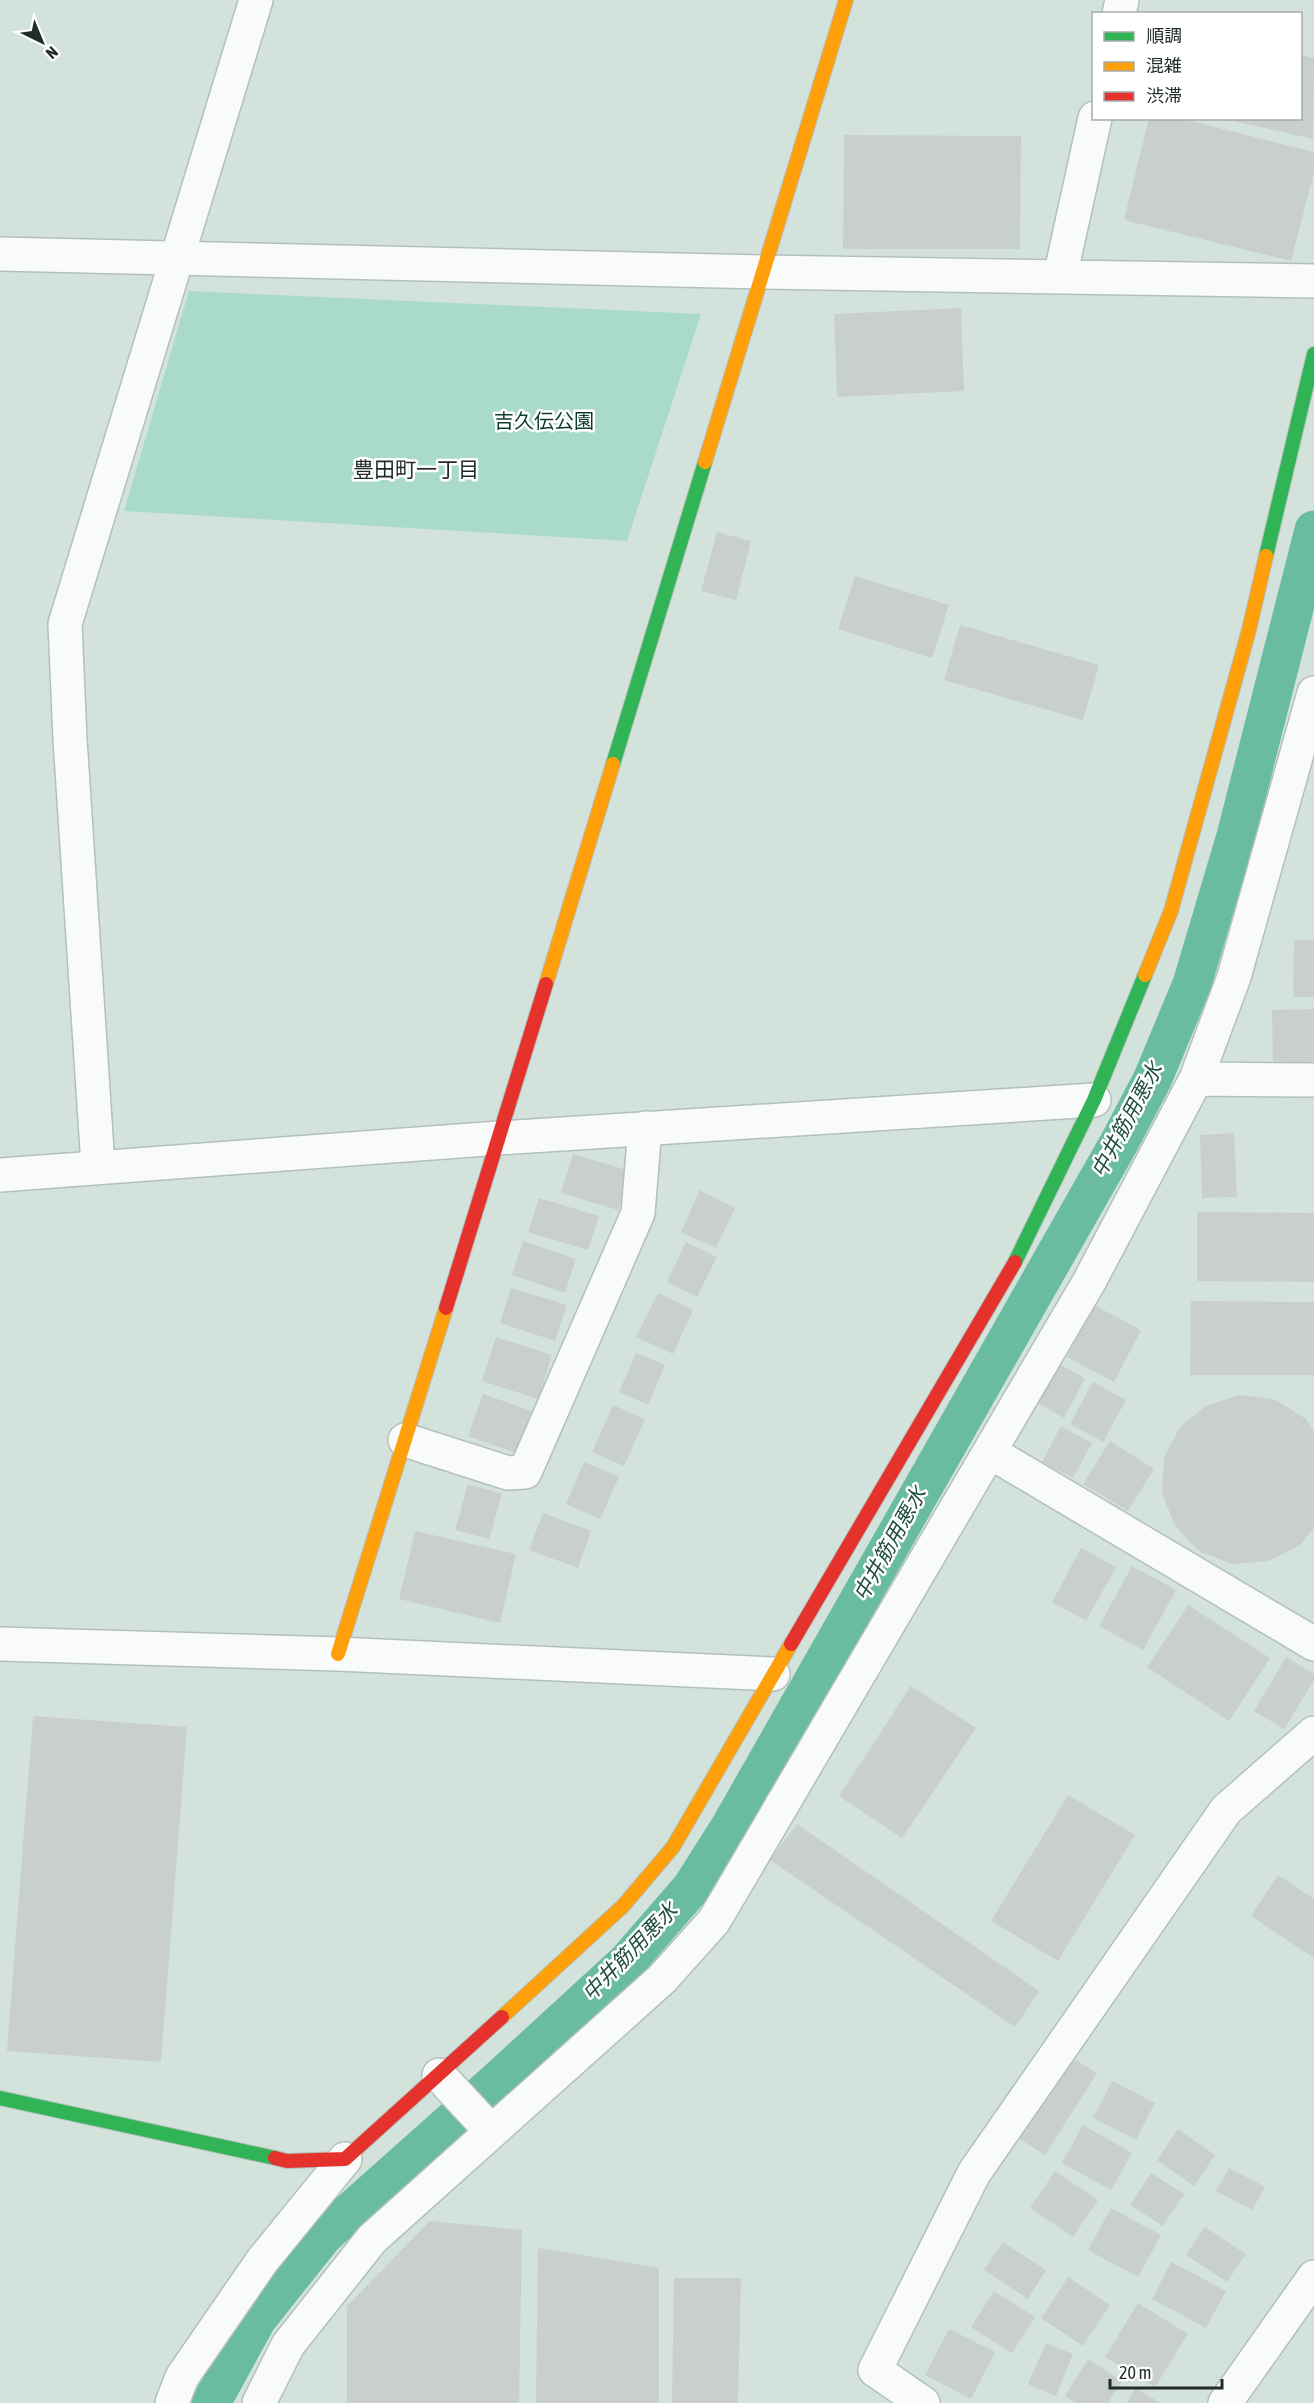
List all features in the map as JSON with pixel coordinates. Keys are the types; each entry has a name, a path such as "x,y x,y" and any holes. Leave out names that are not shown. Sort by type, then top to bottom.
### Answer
{"street":[{"path":"98,1166 70,739 65,624 256,0"},
{"path":"338,1654 499,1138 846,0"},
{"path":"1060,277 1095,120"},
{"path":"0,254 177,260 1314,281"},
{"path":"172,2403 182,2377 262,2261 345,2159 623,1906 666,1855 679,1837 1023,1248 1094,1100 1171,911 1250,630 1314,354"},
{"path":"259,2403 288,2345 372,2239 662,1979 714,1921 1089,1282 1196,1079 1234,977 1314,693"},
{"path":"1196,1079 1314,1080"},
{"path":"0,1175 499,1138 1094,1100"},
{"path":"405,1440 508,1473 525,1472 638,1213 645,1128"},
{"path":"990,1452 1314,1644"},
{"path":"0,1644 338,1654 773,1674"},
{"path":"923,2403 875,2370 974,2173 1226,1810 1314,1732"},
{"path":"439,2075 491,2131"},
{"path":"0,2098 287,2161 345,2159"},
{"path":"1225,2403 1314,2277"}],"green space":[{"name":"吉久伝公園","path":"189,291 701,314 627,541 124,511"}],"building":[{"path":"1302,55 1314,58 1313,139 1229,120 1302,120"},
{"path":"1149,120 1187,120 1314,152 1314,172 1291,261 1124,220"},
{"path":"844,135 1021,136 1020,249 843,249"},
{"path":"961,308 964,391 837,397 834,314"},
{"path":"717,532 751,541 736,600 701,591"},
{"path":"855,576 949,605 932,658 838,629"},
{"path":"960,625 1099,665 1083,720 944,680"},
{"path":"1294,940 1314,940 1314,997 1293,997"},
{"path":"1314,1009 1314,1062 1273,1063 1272,1010"},
{"path":"1234,1133 1237,1197 1202,1198 1200,1135"},
{"path":"573,1154 630,1171 618,1210 561,1193"},
{"path":"700,1190 735,1208 716,1248 681,1232"},
{"path":"539,1198 599,1216 588,1250 528,1232"},
{"path":"1197,1212 1314,1213 1314,1282 1197,1281"},
{"path":"523,1241 576,1259 565,1293 512,1275"},
{"path":"686,1242 717,1257 697,1297 667,1282"},
{"path":"511,1288 567,1305 555,1341 500,1323"},
{"path":"658,1293 693,1310 673,1354 636,1337"},
{"path":"1191,1301 1314,1302 1314,1375 1190,1375"},
{"path":"1094,1305 1141,1330 1114,1382 1067,1357"},
{"path":"496,1337 552,1355 538,1399 482,1381"},
{"path":"636,1353 665,1365 648,1405 619,1392"},
{"path":"1053,1361 1085,1378 1064,1418 1032,1400"},
{"path":"1093,1382 1126,1400 1103,1442 1070,1424"},
{"path":"483,1394 531,1411 516,1453 468,1436"},
{"path":"1241,1395 1276,1400 1306,1419 1314,1432 1314,1528 1300,1545 1269,1561 1233,1564 1200,1552 1175,1526 1162,1493 1164,1458 1180,1427 1207,1405"},
{"path":"613,1405 645,1419 624,1466 592,1452"},
{"path":"1061,1426 1092,1443 1073,1478 1042,1462"},
{"path":"1110,1441 1154,1469 1128,1511 1083,1484"},
{"path":"584,1462 619,1477 600,1519 566,1504"},
{"path":"468,1484 502,1494 489,1539 455,1530"},
{"path":"543,1513 591,1531 578,1568 529,1550"},
{"path":"415,1531 516,1554 500,1623 399,1599"},
{"path":"1081,1548 1116,1567 1086,1621 1052,1602"},
{"path":"1132,1566 1176,1590 1143,1650 1099,1626"},
{"path":"1188,1605 1270,1658 1229,1721 1147,1667"},
{"path":"1286,1657 1314,1674 1314,1680 1284,1729 1254,1711"},
{"path":"911,1686 976,1728 902,1838 839,1796"},
{"path":"33,1716 187,1727 161,2062 7,2051"},
{"path":"1068,1795 1135,1835 1058,1961 991,1921"},
{"path":"797,1824 1039,1991 1015,2027 770,1860"},
{"path":"1278,1875 1314,1899 1314,1958 1251,1916"},
{"path":"1071,2057 1097,2073 1045,2155 1018,2138"},
{"path":"1112,2081 1155,2103 1136,2140 1093,2118"},
{"path":"1083,2125 1132,2153 1111,2190 1062,2163"},
{"path":"1178,2129 1215,2155 1194,2186 1157,2160"},
{"path":"1229,2168 1265,2187 1252,2210 1216,2191"},
{"path":"1055,2171 1098,2200 1073,2237 1030,2208"},
{"path":"1151,2173 1184,2194 1163,2226 1130,2205"},
{"path":"1111,2208 1161,2235 1138,2277 1088,2250"},
{"path":"430,2221 522,2230 519,2403 347,2403 347,2306"},
{"path":"1205,2227 1246,2254 1227,2282 1186,2255"},
{"path":"1003,2242 1046,2270 1028,2299 984,2270"},
{"path":"538,2248 659,2268 659,2403 536,2403"},
{"path":"1171,2262 1226,2291 1206,2328 1152,2299"},
{"path":"1068,2277 1110,2305 1083,2346 1041,2318"},
{"path":"674,2278 741,2278 738,2403 672,2403"},
{"path":"994,2291 1035,2317 1012,2353 971,2327"},
{"path":"1138,2303 1188,2334 1155,2387 1105,2357"},
{"path":"949,2329 995,2352 971,2399 925,2375"},
{"path":"1046,2343 1073,2354 1056,2396 1028,2384"},
{"path":"1088,2359 1122,2381 1108,2403 1076,2403 1065,2396"},
{"path":"1136,2388 1160,2403 1127,2403"}],"waterway":[{"name":"中井筋用悪水","path":"211,2403 257,2319 323,2236 627,1962 692,1887 730,1827 1120,1141 1153,1078 1192,984 1236,836 1314,530"}],"traffic: fast":[{"path":"1266,556 1314,354"},
{"path":"613,764 705,462"},
{"path":"1015,1262 1094,1100 1145,975"},
{"path":"0,2098 275,2158"}],"traffic: slow":[{"path":"705,462 846,0"},
{"path":"1145,975 1171,911 1249,630 1266,556"},
{"path":"546,984 613,764"},
{"path":"338,1654 446,1308"},
{"path":"502,2017 623,1906 673,1847 791,1644"}],"traffic: jam":[{"path":"446,1308 546,984"},
{"path":"791,1644 1015,1262"},
{"path":"275,2158 287,2161 345,2159 502,2017"}],"district":[{"name":"豊田町一丁目","path":"416,470"}]}
